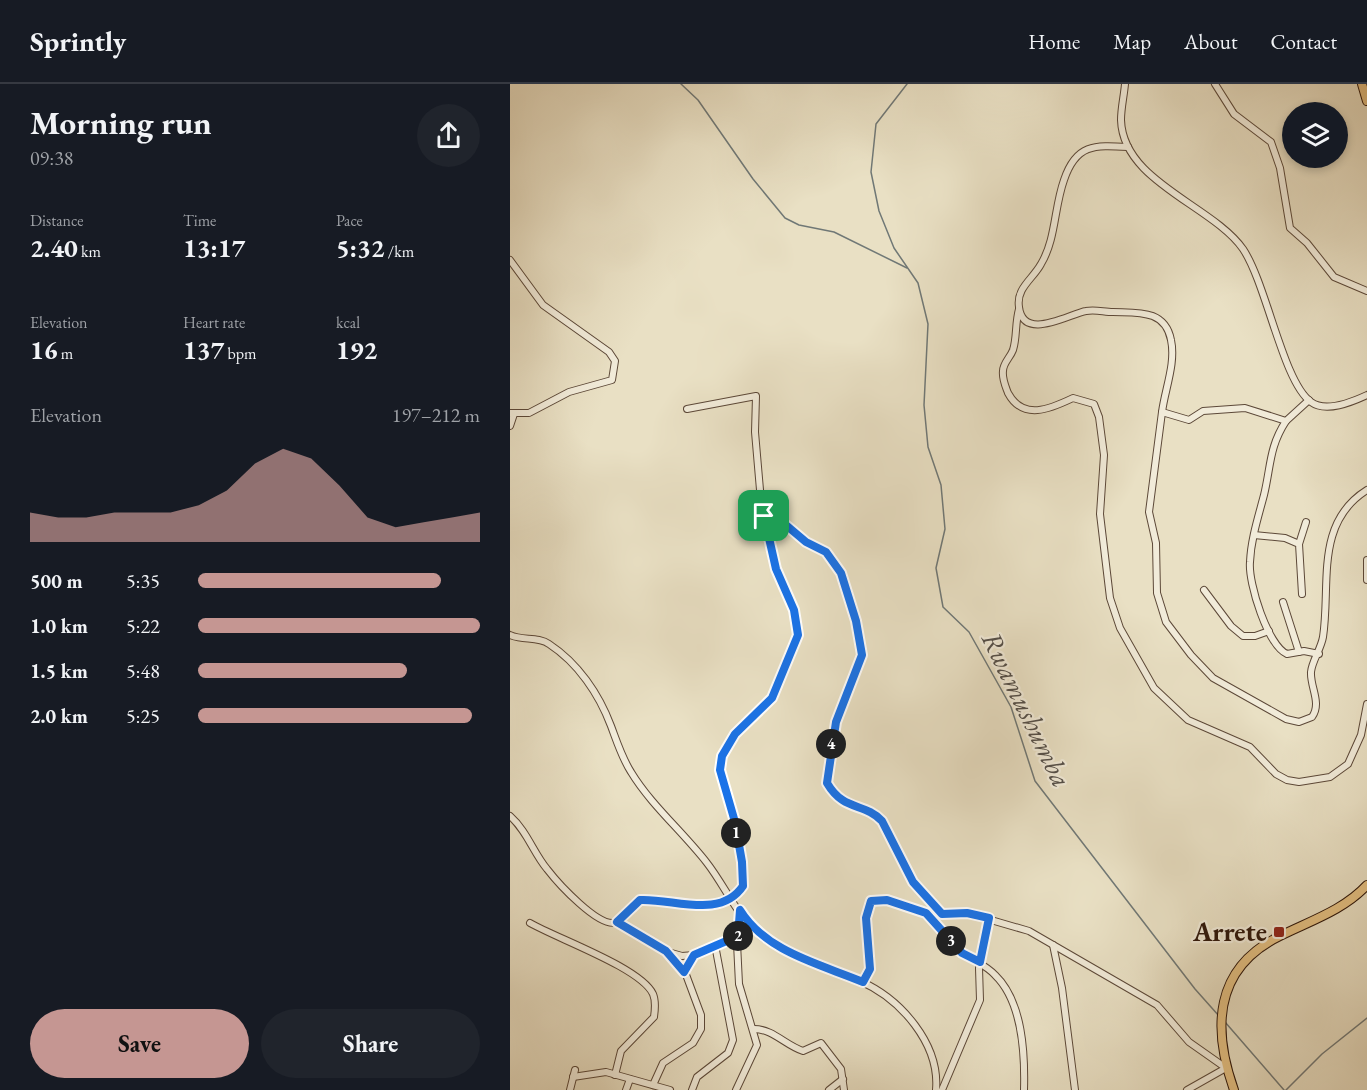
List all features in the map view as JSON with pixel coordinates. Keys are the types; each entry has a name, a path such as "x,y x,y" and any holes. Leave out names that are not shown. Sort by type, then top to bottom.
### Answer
{"highway":[{"path":"1234,1090 1226,1068 1221,1011 1229,985 1238,970 1260,948 1343,905 1367,885"}],"main road":[{"path":"1362,84 1367,101"}],"street":[{"path":"1125,84 1121,119 1128,147 1145,169 1222,228 1242,248 1257,276 1293,377 1309,400 1327,407 1341,405 1367,394"},
{"path":"1215,84 1234,114 1270,142 1280,168 1290,228 1307,243 1334,277 1367,291"},
{"path":"1128,147 1092,146 1076,156 1064,180 1048,251 1021,292 1014,327 1014,348 1002,368 1002,380 1010,396 1027,410 1046,411 1073,398 1095,404 1104,455 1100,514 1110,598 1120,628 1154,688 1188,720 1250,747 1276,774 1287,780 1299,782 1330,777 1348,764 1361,735 1367,704"},
{"path":"510,260 543,304 609,352 615,361 612,380 569,392 529,412 512,414 510,426"},
{"path":"1019,309 1024,318 1043,325 1086,310 1143,311 1157,317 1168,330 1173,351 1162,412 1149,512 1156,543 1157,593 1173,632 1213,678 1228,689 1295,722 1309,720 1315,714 1311,673 1319,654 1325,624 1325,583 1332,532 1354,497 1367,490"},
{"path":"617,922 640,900 712,906 732,897 743,886 733,814 720,770 722,756 735,734 772,698 798,635 794,610 776,569 764,516 759,504 756,396 687,409"},
{"path":"1309,400 1286,421 1270,454 1250,568 1257,601 1269,631 1285,653 1319,654"},
{"path":"1162,412 1189,420 1203,411 1245,408 1286,421"},
{"path":"764,516 780,520 806,542 826,552 841,573 856,621 862,655 836,722 827,783 843,803 875,814 882,821 913,882 942,914"},
{"path":"1302,594 1299,544 1306,522"},
{"path":"1254,535 1285,538 1299,544"},
{"path":"1367,560 1367,580"},
{"path":"1204,590 1231,626 1243,636 1255,636 1269,631"},
{"path":"1283,602 1299,652"},
{"path":"510,634 550,644 582,674 602,706 631,772 684,834 761,936 780,947 863,982 893,1003 927,1042 936,1066 936,1090"},
{"path":"510,816 520,825 546,868 588,912 604,923 617,922 666,951 682,956 694,955 738,936"},
{"path":"863,982 870,969 866,918 871,901 887,900 926,913 967,913 1029,931 1156,1005 1189,1042 1226,1068 1187,1090"},
{"path":"736,1090 757,1045 739,984 740,910"},
{"path":"926,913 962,953 980,962 1005,987 1018,1020 1024,1090"},
{"path":"942,1090 981,1000 980,962 989,918"},
{"path":"530,922 553,936 626,970 638,977 652,993 654,1017 621,1050 615,1075"},
{"path":"692,1090 697,1077 728,1053 733,1040 715,945"},
{"path":"1053,945 1062,988 1074,1090"},
{"path":"657,1087 663,1063 693,1042 701,1029 700,1015 684,972 666,951"},
{"path":"684,972 694,955"},
{"path":"754,1029 767,1029 792,1047 803,1051 821,1043 841,1069 844,1090"},
{"path":"570,1090 575,1070"},
{"path":"573,1077 593,1073 615,1075 670,1090"},
{"path":"626,1090 630,1079"},
{"path":"830,1090 843,1079"}],"waterway":[{"path":"681,84 698,100 753,179 785,218 799,225 834,232 907,268"},
{"name":"Rwamushumba","path":"907,84 876,124 871,172 879,211 894,248 918,283 928,324 924,405 928,447 941,485 945,529 936,568 943,607 969,632 1011,707 1035,781 1195,989 1219,1016"},
{"path":"1286,1090 1322,1054 1367,1018"},
{"name":"Rwamushumba","path":"1225,1022 1284,1090"}],"place":[{"name":"Arrete","path":"1279,932"}],"route":[{"path":"764,516 780,520 806,542 826,552 841,573 856,621 862,650 861,661 836,722 831,741 827,783 843,803 875,814 882,821 913,882 925,898 942,914 967,913 989,918 980,962 962,953 926,913 879,899 871,901 868,905 866,918 871,960 870,969 863,982 780,947 761,936 740,910 738,936 694,955 684,972 666,951 617,922 640,900 668,900 712,906 732,897 743,886 742,862 735,822 720,770 722,756 726,745 735,734 772,698 797,643 798,635 794,610 776,569 772,542 764,516"}]}
